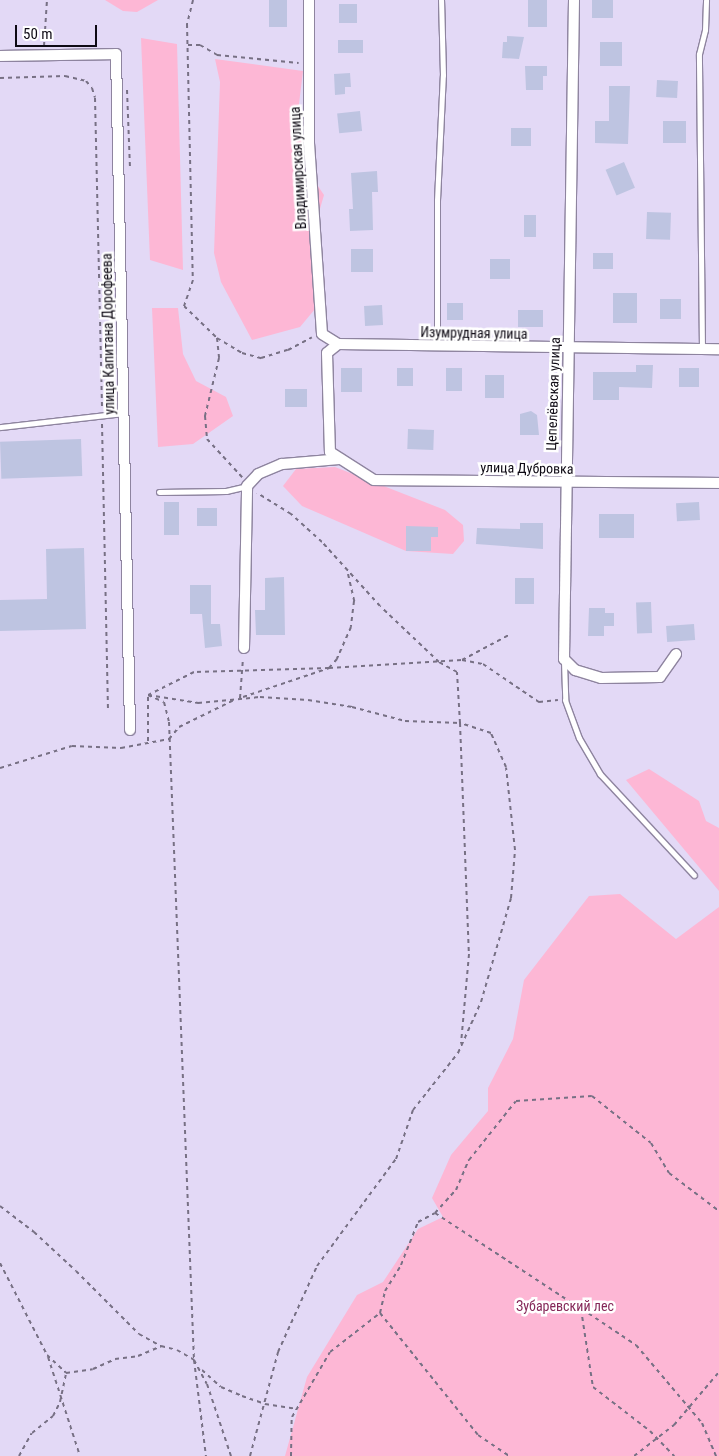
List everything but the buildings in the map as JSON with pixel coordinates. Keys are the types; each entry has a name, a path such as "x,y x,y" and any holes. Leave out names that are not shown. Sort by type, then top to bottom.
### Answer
{"street":[{"name":"Владимирская улица","path":"309,0 309,143 322,334"},
{"name":"Цепелёвская улица","path":"564,658 564,483 569,348 574,0"},
{"name":"улица Капитана Дорофеева","path":"0,56 116,54 130,730"},
{"path":"322,334 338,344"},
{"name":"Изумрудная улица","path":"338,344 719,350"},
{"name":"улица Дубровка","path":"338,344 327,353 330,452 374,480 719,483"},
{"path":"244,648 247,486 258,474 282,464 341,459"},
{"path":"564,658 575,670 602,678 660,677 676,654"}],"lane":[{"path":"437,347 437,200 443,76 440,0"},
{"path":"702,349 699,54 705,30 706,0"},
{"path":"0,427 124,413"},
{"path":"159,492 226,491 247,486"},
{"path":"564,658 566,700 579,738 600,774 694,875"}],"path":[{"path":"43,55 47,0"},
{"path":"193,0 188,24 193,280 184,306 217,338 242,353 261,358 322,334"},
{"path":"188,45 200,45 217,55 285,60 309,65"},
{"path":"0,78 79,78 86,81 94,93 108,709"},
{"path":"217,338 219,358 205,416 207,439 247,486 291,514 322,542 348,574 439,662 457,672 469,954 460,1048"},
{"path":"0,768 72,746 120,748 148,741 168,739 179,727 240,698 329,668 337,659 351,628 354,601 348,574"},
{"path":"462,660 511,634"},
{"path":"240,698 244,648"},
{"path":"148,694 194,672 329,668 462,660 483,664 539,702 566,700"},
{"path":"148,694 198,703 240,698 308,700 352,707 404,721 460,723 491,733 499,746 506,767 515,850 512,890 499,944 481,1002 460,1048 446,1073 413,1110 396,1159 317,1266 278,1352 250,1456"},
{"path":"148,694 164,702 168,716 194,1360 206,1456"},
{"path":"148,694 148,741"},
{"path":"290,1456 292,1417 330,1352 380,1313 385,1291 401,1266 418,1222 436,1213 456,1190 469,1160 516,1101 592,1096 651,1143 669,1173 719,1211"},
{"path":"0,1206 55,1251 139,1334 161,1346 177,1350 194,1360 221,1387 265,1404 296,1409"},
{"path":"436,1213 636,1344 702,1424 716,1456"},
{"path":"0,1262 47,1355 60,1402 80,1456"},
{"path":"582,1309 593,1387 657,1438 674,1456"},
{"path":"380,1313 478,1435 509,1456"},
{"path":"66,1373 93,1368 161,1346"},
{"path":"47,1355 66,1373"},
{"path":"200,1368 231,1456"},
{"path":"634,1456 674,1426 719,1372"},
{"path":"19,1456 32,1433 53,1416 60,1402 66,1373"}],"green space":[{"path":"105,0 158,0 137,12 123,11"},
{"path":"141,38 177,44 183,270 150,260"},
{"path":"215,59 303,71 299,104 308,171 324,195 317,219 325,285 315,309 300,327 252,340 221,282 214,253 220,82"},
{"path":"152,308 178,308 183,354 196,381 226,397 233,416 193,444 158,447"},
{"path":"335,467 445,510 463,525 464,541 453,554 406,551 302,506 283,486 296,469"},
{"path":"649,769 699,801 706,821 719,828 719,891 626,780"},
{"name":"Зубаревский лес","path":"620,894 676,939 719,907 719,1456 285,1456 307,1377 357,1295 383,1282 418,1229 443,1217 432,1198 451,1155 488,1111 488,1088 513,1039 524,980 589,896"}]}
